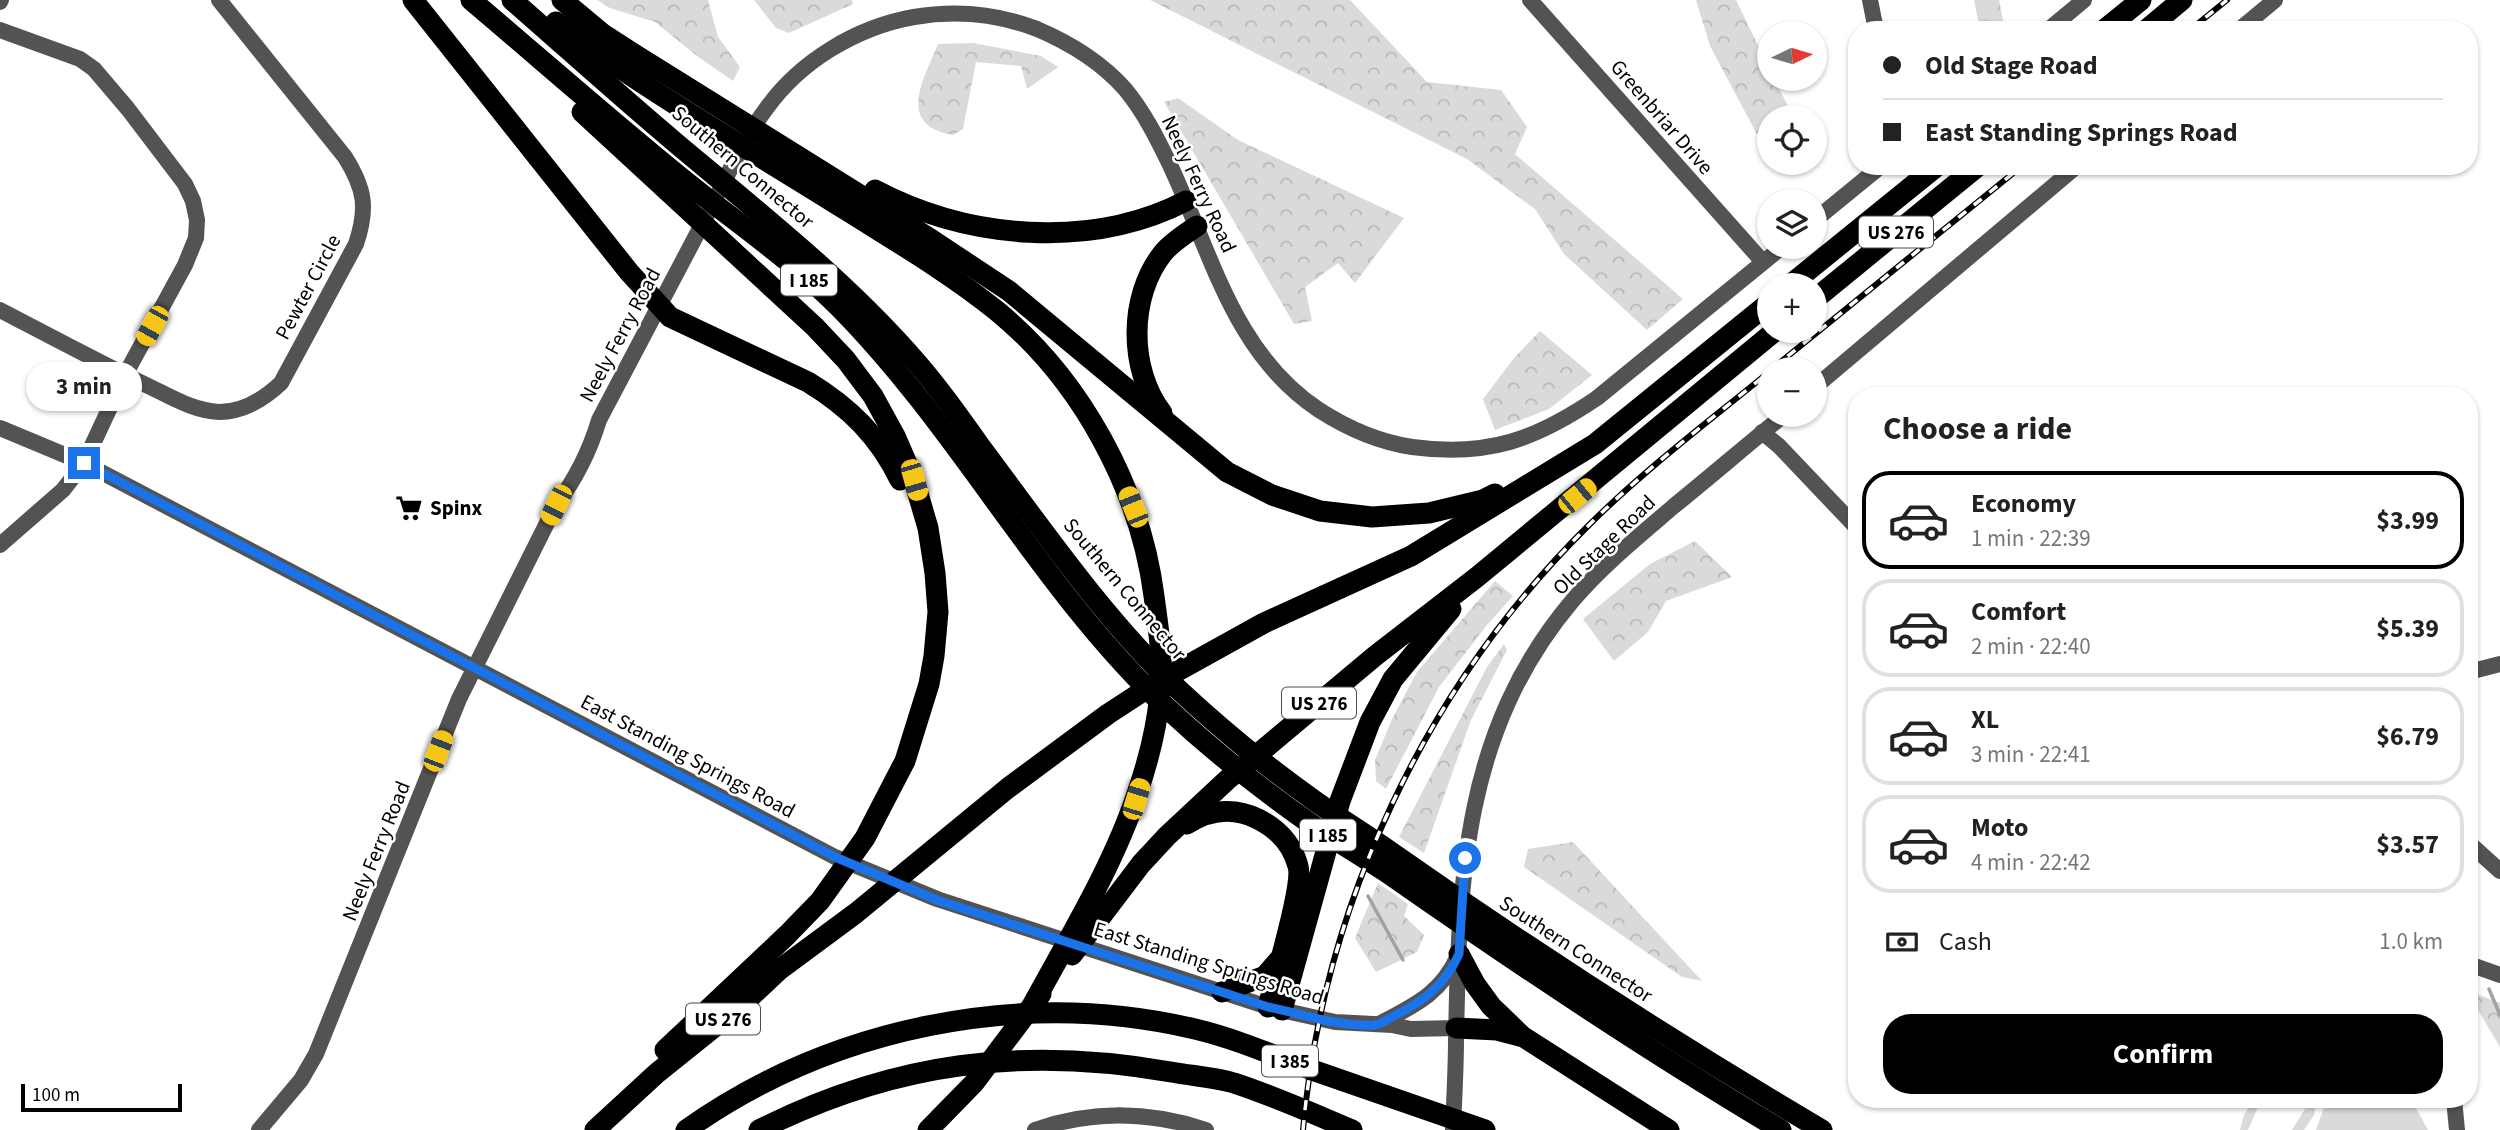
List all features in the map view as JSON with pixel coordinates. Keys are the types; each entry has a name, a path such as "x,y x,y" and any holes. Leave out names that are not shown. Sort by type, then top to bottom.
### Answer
{"highway":[{"path":"413,0 629,272 661,304 670,317 760,358 830,395 867,427 886,453 904,486 912,510 925,586 923,684 915,730"},
{"name":"Southern Connector","path":"471,0 686,182 790,263 840,308 898,373 1092,611 1143,654 1179,690 1265,764 1497,927 1686,1072 1781,1130"},
{"name":"Southern Connector","path":"512,0 667,136 826,269 872,314 914,359 950,405 1092,611"},
{"path":"529,0 627,73 924,259 999,313 1033,346 1064,382 1096,429 1114,463 1137,518 1152,576 1161,691 1136,799 1099,883 1033,1004"},
{"path":"2115,21 2141,0"},
{"path":"2157,21 2182,0"},
{"path":"569,5 851,178 891,199 931,215 991,229 1032,233 1074,232 1135,221 1186,201"},
{"path":"569,5 634,54 1009,291 1227,472 1272,495 1320,511 1372,517 1429,513 1483,500 1564,463"},
{"path":"515,37 581,110 816,327 846,360 873,396 895,436 914,480 928,528 938,612 929,684 905,761 865,838 820,901 650,1065 616,1093 583,1130"},
{"name":"US 276","path":"1805,273 1926,175"},
{"name":"US 276","path":"1827,289 1967,175"},
{"path":"1184,438 1157,407 1143,378 1137,326 1145,287 1155,264 1169,246 1197,226"},
{"name":"US 276","path":"595,1130 657,1073 743,1004 779,970 856,913 1008,788 1108,714 1264,623 1411,556 1595,444 1757,313"},
{"name":"US 276","path":"928,1130 974,1083 1127,881 1167,836 1227,780 1375,656 1477,577 1760,343"},
{"path":"1275,1008 1340,801 1370,722 1393,679 1477,577"},
{"path":"1167,836 1200,815 1236,811 1267,824 1286,839 1300,869 1298,891 1280,958 1275,1008"},
{"path":"1459,954 1491,1006 1522,1036 1668,1130"},
{"path":"1222,992 1265,975 1280,958"},
{"name":"Southern Connector","path":"1603,1007 1822,1130"},
{"name":"I 385","path":"686,1130 738,1097 810,1061 875,1038 1018,1013 1090,1012 1194,1029 1242,1043 1485,1130"},
{"path":"1456,1028 1497,1030 1522,1036"},
{"name":"I 385","path":"759,1130 844,1093 951,1066 1008,1060 1055,1059 1102,1061 1208,1077 1236,1084 1353,1130"}],"street":[{"name":"Pewter Circle","path":"0,310 201,410 222,412 243,408 267,396 281,383 356,244 364,221 363,199 355,173 345,157 219,0"},
{"name":"Greenbriar Drive","path":"1530,0 1763,262"},
{"path":"1870,0 1874,21"},
{"path":"2059,21 2084,0"},
{"path":"2250,21 2275,0"},
{"name":"Neely Ferry Road","path":"259,1130 300,1080 316,1054 458,699 739,154 765,109 779,93 810,63 846,40 901,20 944,13 963,14 1023,24 1061,39 1096,62 1126,90 1149,122 1232,309 1251,344 1275,374 1334,420 1368,435 1405,446 1446,450 1482,448 1522,439 1561,422 1597,398 1767,259"},
{"path":"0,30 80,59 94,69 186,184 197,220 196,239 186,265 125,374 84,463 63,490 0,545"},
{"path":"1827,210 1870,175"},
{"path":"1827,377 2066,175"},
{"name":"Old Stage Road","path":"1453,1130 1450,1061 1446,1048 1456,1028 1465,858 1477,789 1501,718 1527,666 1551,628 1592,579 1649,527 1768,427"},
{"name":"East Standing Springs Road","path":"0,428 84,463 835,857 937,900 1275,1008 1335,1022 1385,1025 1403,1020 1423,1020 1456,1028"},
{"path":"1762,432 1779,446 1848,519"},
{"path":"2478,670 2500,664"},
{"path":"2478,851 2500,871"},
{"path":"1385,1025 1433,991 1459,954"},
{"path":"2478,967 2500,975"},
{"name":"Old Stage Road","path":"1441,1130 1450,1061"},
{"path":"2455,1108 2457,1130"},
{"path":"1035,1130 1061,1122 1118,1114 1168,1119 1206,1130"}],"green space":[{"path":"597,0 708,0 718,37 740,67 733,81 655,22 610,8"},
{"path":"754,0 852,0 853,4 789,33 776,28"},
{"path":"1150,0 1350,0 1427,82 1501,90 1527,127 1515,154 1683,299 1647,330 1564,254 1535,209 1467,159"},
{"path":"1696,0 1736,0 1757,43 1757,91 1780,91 1787,105 1757,105 1757,134 1710,46"},
{"path":"1974,0 1999,0 2003,21 1978,21"},
{"path":"973,43 1041,56 1058,67 1027,89 1021,66 976,62 963,129 953,135 935,130 924,121 919,111 918,99 938,44"},
{"path":"1178,98 1238,140 1404,218 1355,283 1338,263 1305,287 1312,321 1294,324 1164,102"},
{"path":"1540,331 1592,375 1549,409 1495,430 1483,399 1514,358"},
{"path":"1695,541 1732,577 1666,601 1648,632 1614,661 1583,619 1650,564"},
{"path":"1495,581 1513,596 1439,687 1386,789 1376,781 1375,760 1392,719 1417,672"},
{"path":"1504,644 1507,650 1471,720 1424,853 1399,837 1487,667"},
{"path":"1573,842 1702,981 1682,977 1524,867 1528,849"},
{"path":"1378,883 1408,904 1404,916 1424,935 1417,952 1376,972 1355,938"},
{"path":"2478,994 2500,1003 2500,1047 2478,1010"},
{"path":"2248,1108 2258,1108 2248,1130 2240,1130"},
{"path":"2315,1108 2314,1115 2304,1130 2292,1130 2305,1109"},
{"path":"2324,1108 2416,1108 2428,1130 2316,1130"}],"waterway":[{"path":"1368,896 1403,960"},
{"path":"2489,989 2500,1015"}],"railway":[{"path":"2201,21 2227,0"},
{"path":"1787,357 2011,175"},
{"path":"1303,1130 1314,1046 1333,963 1360,881 1393,803 1432,727 1478,656 1530,588 1588,526 1654,466 1757,382"}],"place":[{"name":"Spinx","path":"409,508"}],"route":[{"path":"84,463 835,857 937,900 1268,1007 1322,1020 1377,1025 1419,1003 1433,991 1459,954 1465,858"}]}
